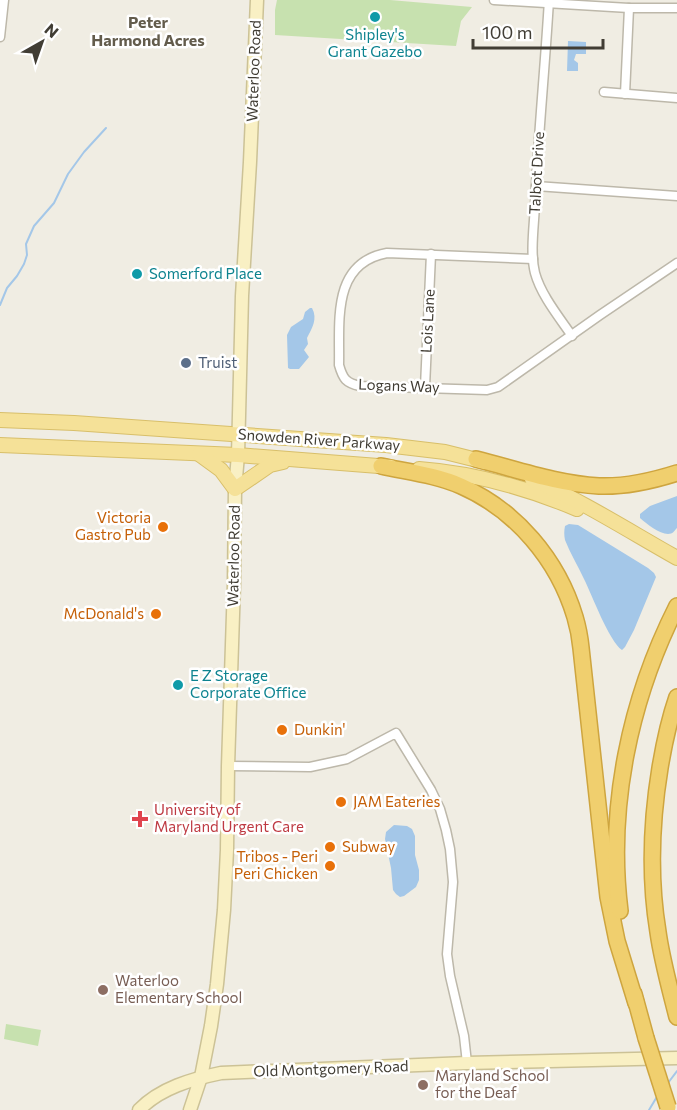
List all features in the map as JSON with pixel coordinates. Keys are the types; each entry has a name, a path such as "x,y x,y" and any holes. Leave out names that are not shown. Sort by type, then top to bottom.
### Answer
{"highway":[{"path":"476,459 538,475 600,486 654,481 677,473"},
{"path":"381,466 436,477 462,486 486,500 508,515 527,533 558,574 576,618 582,648 608,897 617,941 668,1109"},
{"path":"636,1003 623,939 618,895 618,811 623,770 634,718 655,655 677,606"},
{"path":"677,697 665,738 653,814 652,854 653,891 658,932 677,1017"}],"main road":[{"name":"Waterloo Road","path":"190,1110 201,1077 211,1026 221,951 227,850 242,296 257,0"},
{"name":"Snowden River Parkway","path":"0,420 238,434 415,448 476,459 532,479 573,497 677,558"},
{"name":"Snowden River Parkway","path":"0,445 238,455 438,470 483,478 526,490 621,527"},
{"path":"197,453 222,470 235,489 270,465 293,459"},
{"name":"Old Montgomery Road","path":"139,1110 156,1096 201,1077 221,1073 467,1063 677,1058"}],"street":[{"path":"0,37 4,0"},
{"path":"494,0 629,8 677,8"},
{"name":"Talbot Drive","path":"548,2 533,259 535,274 550,305 572,336"},
{"path":"625,94 629,8"},
{"path":"604,93 677,98"},
{"path":"536,186 677,196"},
{"name":"Logans Way","path":"533,259 387,253 375,255 362,262 345,285 341,302 339,365 341,374 351,384 360,386 487,390 498,387 677,263"},
{"name":"Lois Lane","path":"424,387 431,254"},
{"path":"228,766 310,767 347,759 396,733 431,790 446,830 453,882 447,954 464,1036 467,1063"}],"green space":[{"path":"277,0 390,0 472,7 461,21 456,46 275,35"},
{"path":"6,1024 41,1030 38,1046 4,1039"}],"water":[{"path":"568,41 586,42 586,54 576,54 574,60 578,63 578,71 567,71"},
{"path":"310,308 314,312 314,320 307,338 308,344 304,350 309,357 299,369 290,369 288,368 287,335 291,327 303,319 305,312"},
{"path":"677,496 677,528 672,533 661,532 640,518 640,514 650,506"},
{"path":"569,524 578,525 648,568 656,577 634,630 622,650 606,628 567,545 564,530"},
{"path":"394,825 407,826 412,829 419,870 416,887 400,897 393,890 385,839 386,832"}],"waterway":[{"path":"0,305 7,288 24,264 27,255 26,244 34,226 54,203 68,174 84,152 106,128"},
{"path":"668,1083 677,1071"},
{"path":"649,1110 658,1095"}],"place":[{"name":"Shipley's Grant Gazebo","path":"375,17"},
{"name":"Somerford Place","path":"137,274"},
{"name":"Truist","path":"186,363"},
{"name":"Victoria Gastro Pub","path":"163,527"},
{"name":"McDonald's","path":"156,614"},
{"name":"E Z Storage Corporate Office","path":"178,685"},
{"name":"Dunkin'","path":"282,730"},
{"name":"JAM Eateries","path":"341,802"},
{"name":"University of Maryland Urgent Care","path":"140,819"},
{"name":"Subway","path":"330,847"},
{"name":"Tribos - Peri Peri Chicken","path":"330,866"},
{"name":"Waterloo Elementary School","path":"103,990"},
{"name":"Maryland School for the Deaf","path":"423,1085"}],"district":[{"name":"Peter Harmond Acres","path":"148,31"}]}
